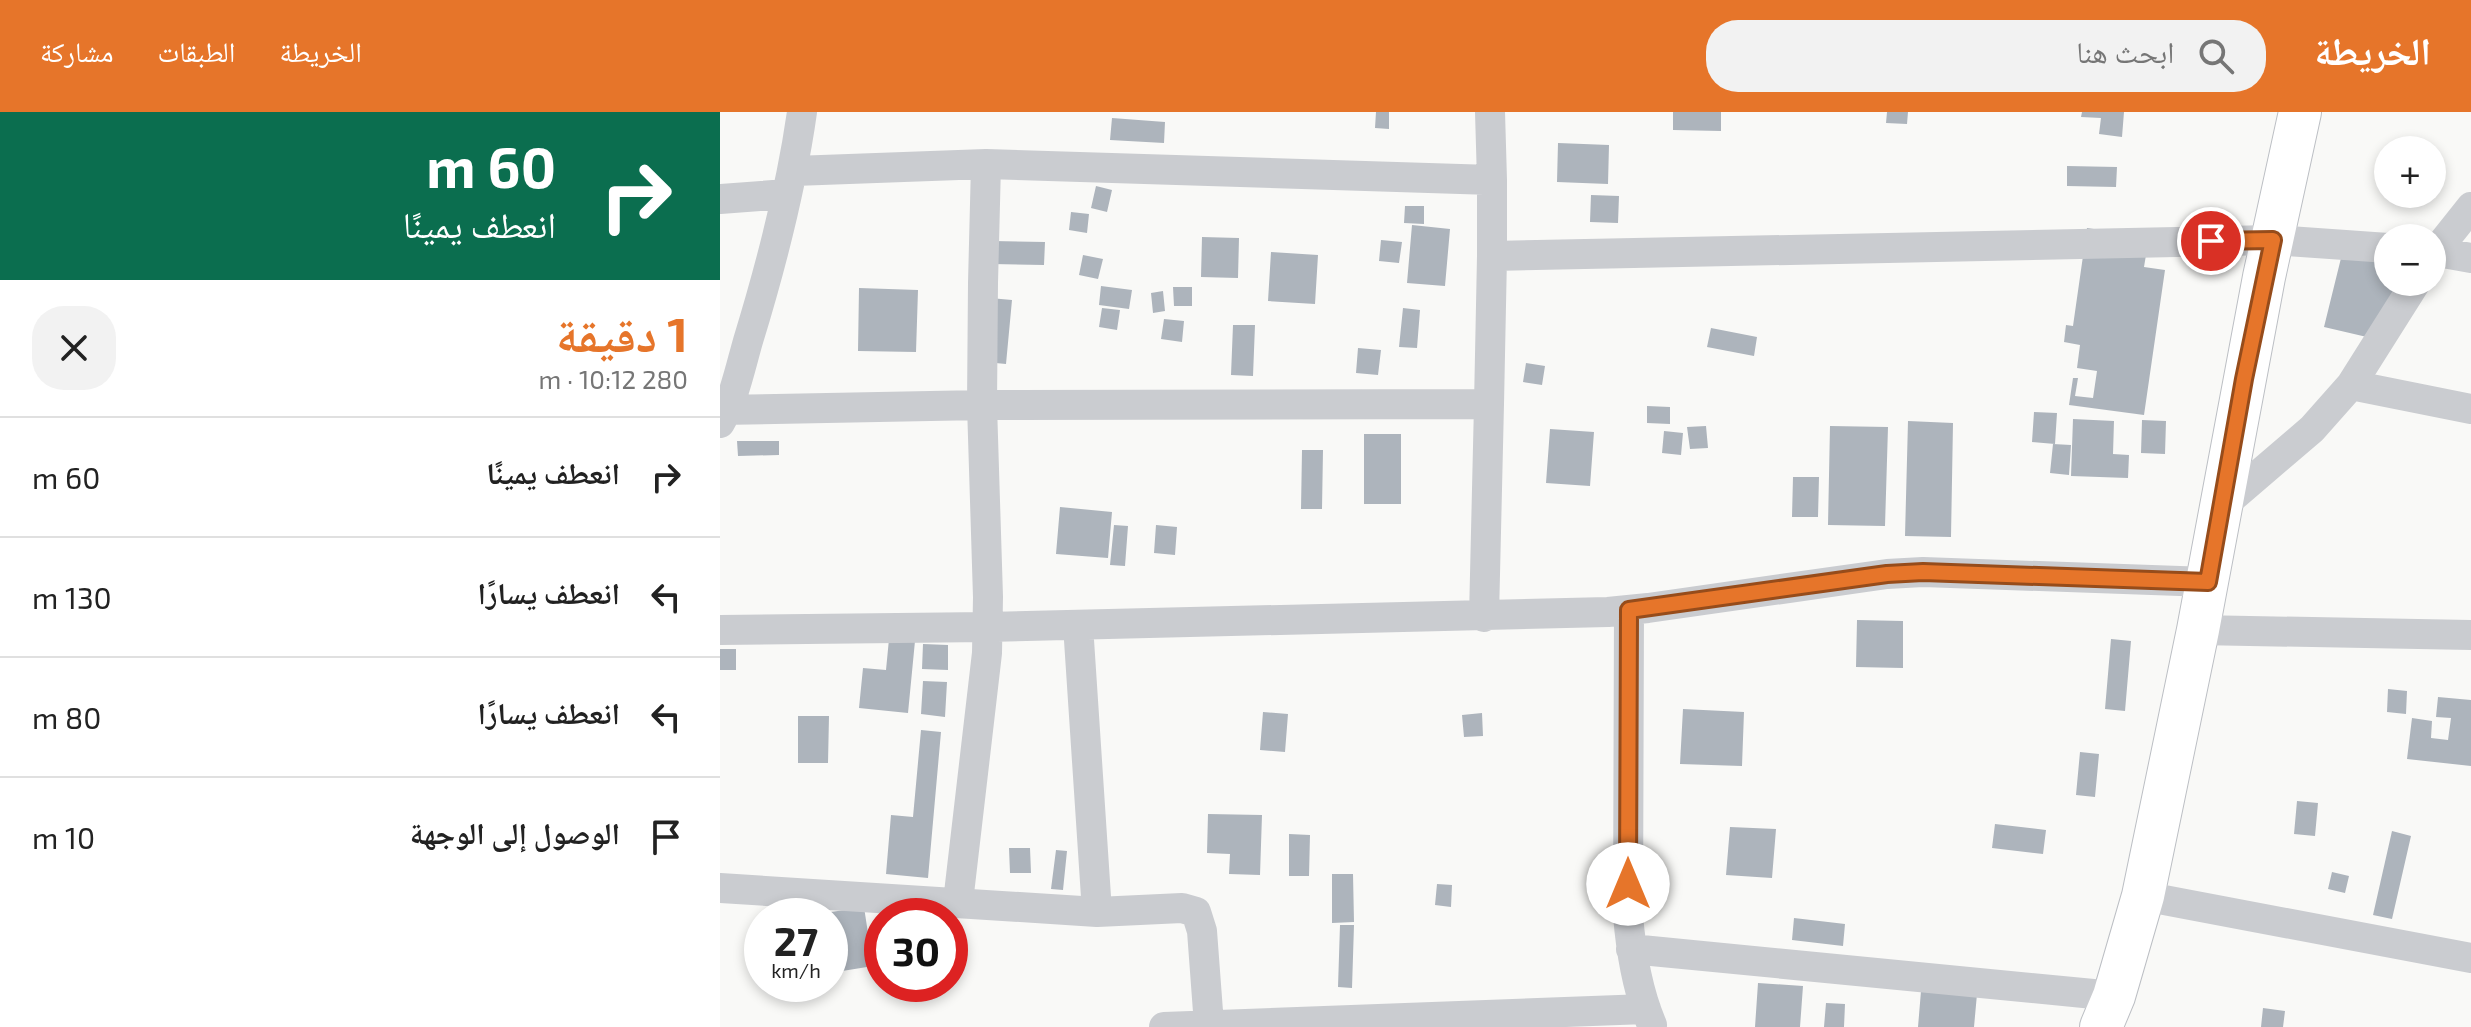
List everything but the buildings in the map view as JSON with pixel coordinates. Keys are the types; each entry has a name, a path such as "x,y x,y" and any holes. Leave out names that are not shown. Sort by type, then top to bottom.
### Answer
{"street":[{"path":"802,112 791,183 754,322 723,414 982,405 1489,404"},
{"path":"1484,617 1492,256 1490,112"},
{"path":"1631,949 2108,1012 2143,896 2208,582 2244,379 2300,112"},
{"path":"958,898 987,653 982,405 986,164"},
{"path":"720,199 791,183 986,164 1492,180"},
{"path":"2446,237 2471,207"},
{"path":"1492,256 2273,240 2374,247"},
{"path":"2446,255 2471,258"},
{"path":"2221,507 2312,429 2351,385 2407,296"},
{"path":"2351,385 2471,409"},
{"path":"720,630 1484,617 1629,610 1887,574 1923,572 2208,582"},
{"path":"1164,1027 1650,1018 1631,949 1628,915 1629,610"},
{"path":"1078,625 1097,912"},
{"path":"2198,630 2471,635"},
{"path":"720,888 890,898"},
{"path":"2143,896 2471,958"},
{"path":"968,903 1097,912 1182,908 1196,912 1202,931 1209,1025"}],"route":[{"path":"1628,884 1629,610 1887,574 1923,572 2208,582 2244,379 2273,240 2211,241"}]}
